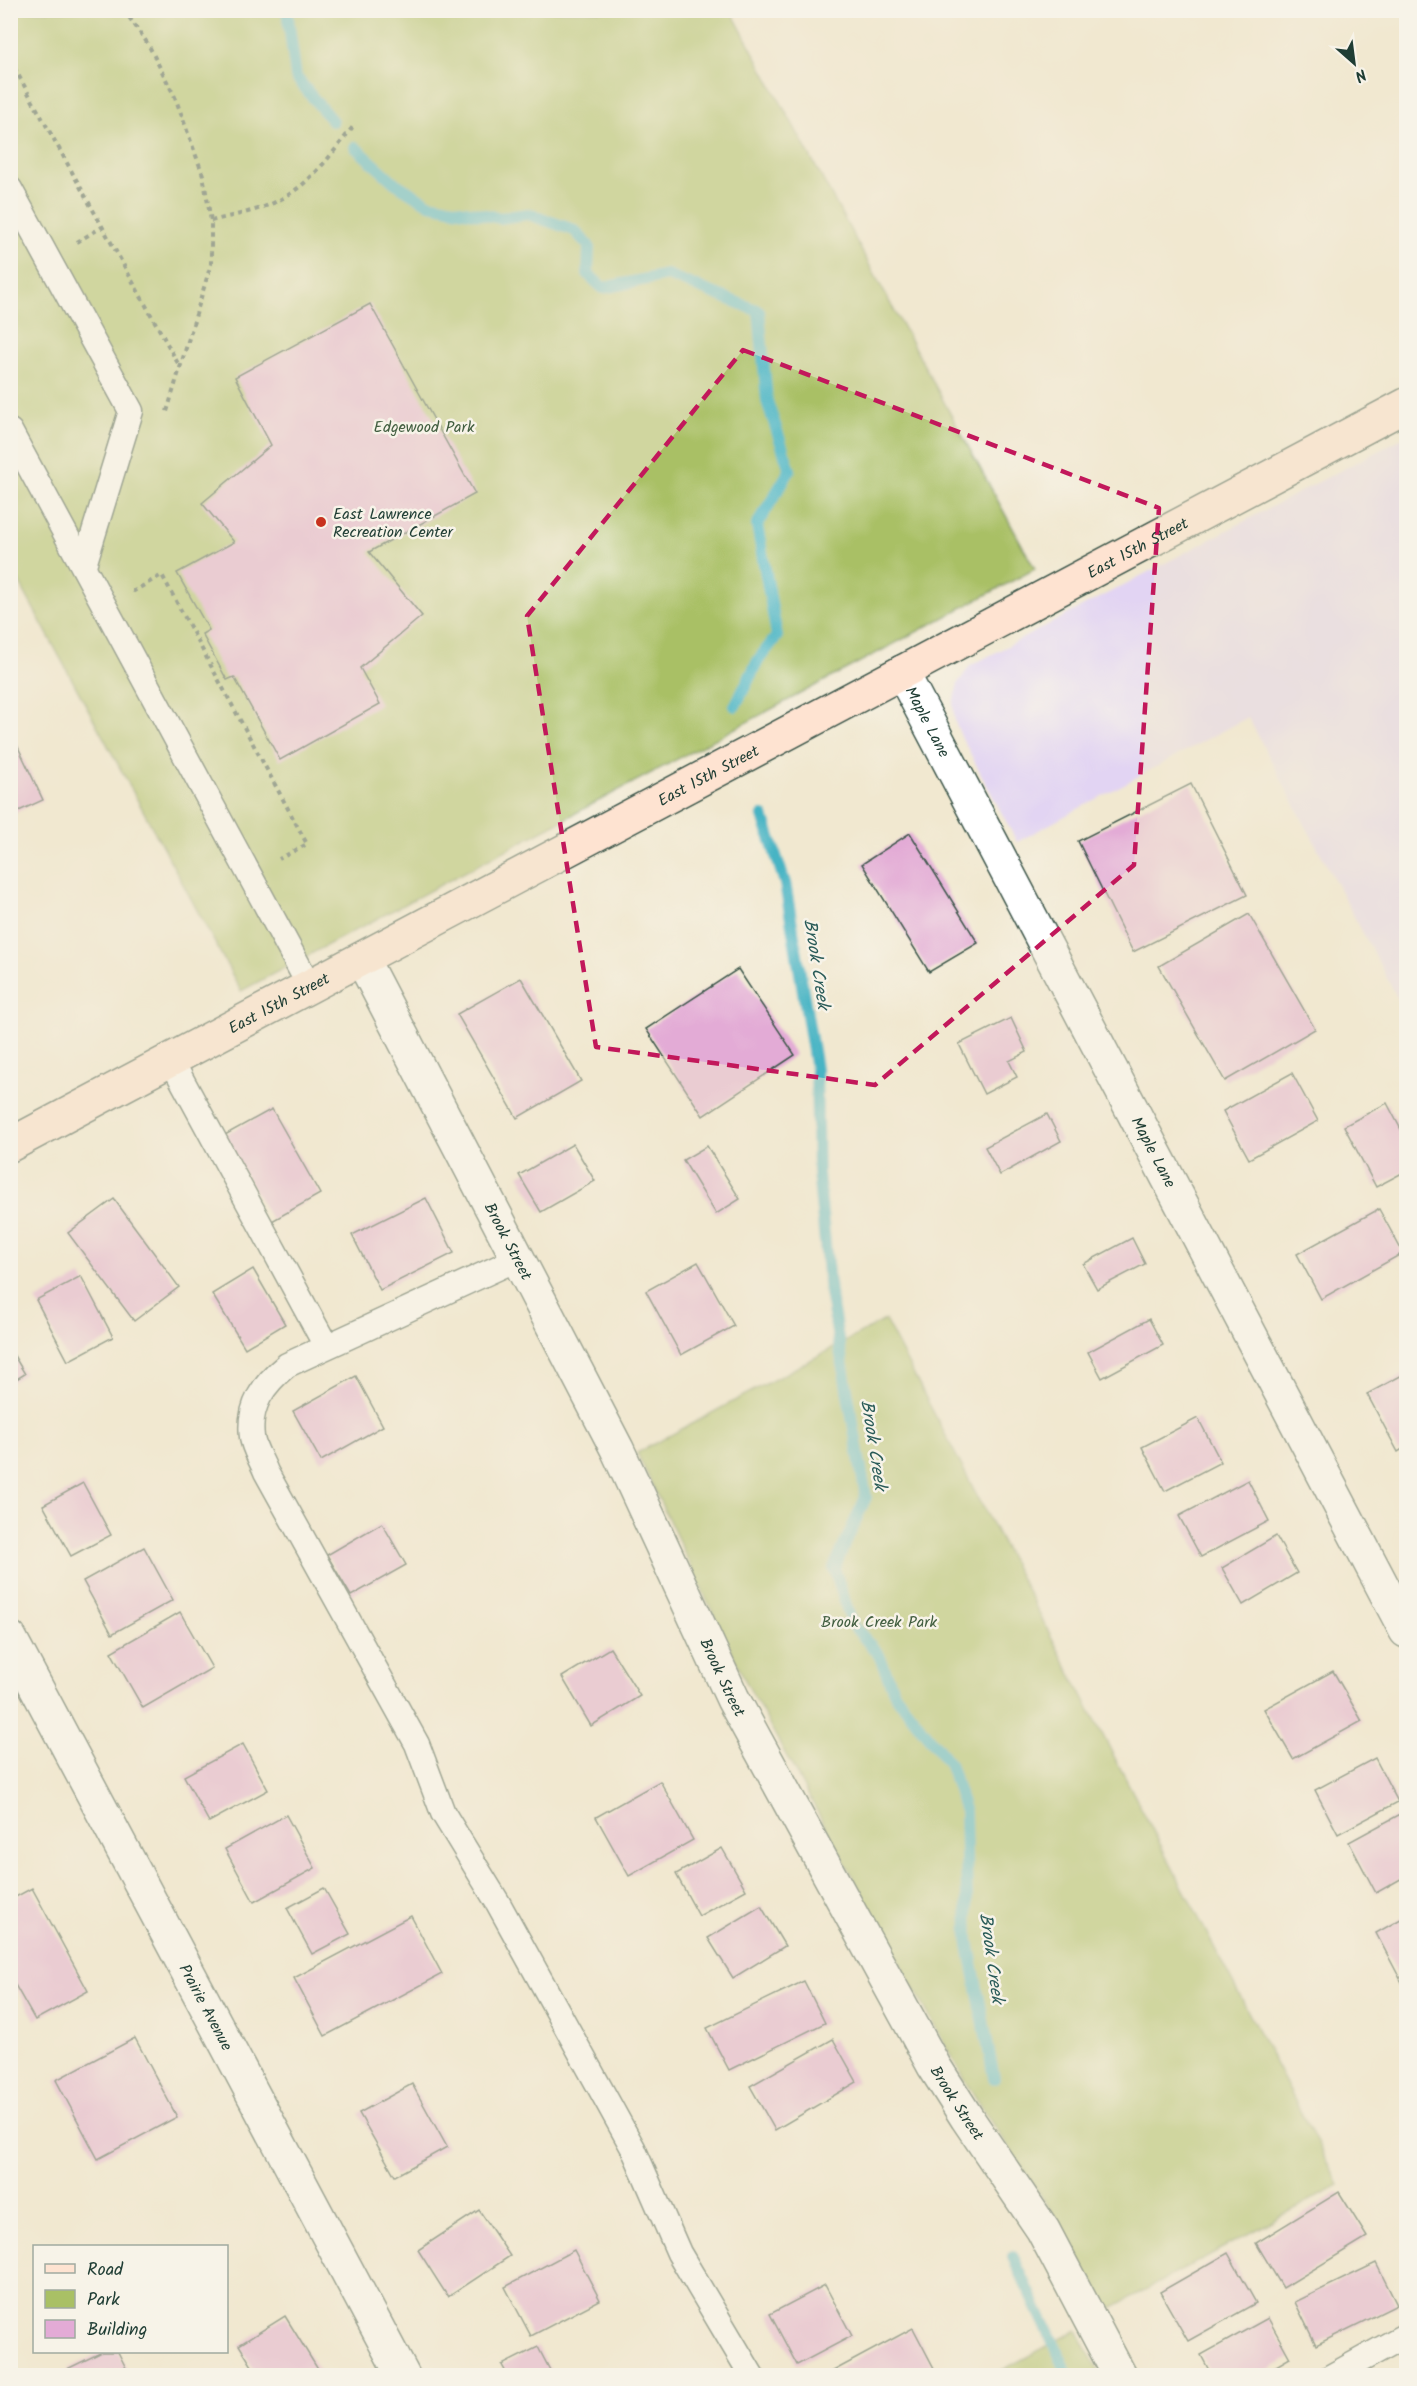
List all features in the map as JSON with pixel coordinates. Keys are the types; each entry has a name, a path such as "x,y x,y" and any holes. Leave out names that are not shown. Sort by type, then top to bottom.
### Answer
{"main road":[{"name":"East 15th Street","path":"10,1145 1407,405"}],"street":[{"name":"Maple Lane","path":"902,672 1407,1631"},
{"name":"Brook Street","path":"362,959 617,1449 733,1699 934,2066 1043,2230 1120,2376"},
{"name":"Prairie Avenue","path":"10,1638 404,2376"}],"lane":[{"path":"10,189 131,411 84,565"},
{"path":"10,431 310,987"},
{"path":"171,1060 326,1346"},
{"path":"517,1259 287,1365 268,1381 252,1412 252,1439 266,1472 417,1744 443,1813 498,1903 633,2148 679,2253 752,2376"},
{"path":"1332,2376 1407,2335"}],"path":[{"path":"124,10 148,44 175,96 203,175 211,221 211,264 164,423"},
{"path":"10,60 180,368"},
{"path":"211,221 260,208 282,199 308,181 355,124"},
{"path":"130,582 135,591 162,575 307,844 277,860 282,869"}],"highlighted area":[{"path":"743,350 1159,508 1134,865 875,1085 596,1047 527,616"}],"shaded area":[{"path":"1406,436 1406,1014 1248,717 1017,842 961,736 955,722 953,704 958,683 970,666"}],"green space":[{"name":"Edgewood Park","path":"10,11 731,11 1035,569 241,991 11,567"},
{"name":"Brook Creek Park","path":"885,1320 1339,2185 1106,2311 1054,2215 966,2083 745,1680 637,1453"},
{"path":"1077,2330 1100,2375 993,2375"}],"building":[{"name":"East Lawrence Recreation Center","path":"370,304 475,494 369,552 422,616 360,668 380,704 280,760 234,677 227,680 202,634 209,630 177,573 234,542 202,503 271,445 235,377"},
{"path":"10,730 43,800 10,815"},
{"path":"1191,784 1247,895 1133,952 1078,841"},
{"path":"910,833 978,943 929,972 862,864"},
{"path":"1249,914 1315,1029 1225,1081 1159,966"},
{"path":"738,969 795,1055 703,1116 646,1029"},
{"path":"521,978 581,1081 517,1118 457,1014"},
{"path":"1011,1018 1027,1052 1009,1061 1017,1077 984,1094 959,1044"},
{"path":"1292,1073 1318,1121 1249,1159 1223,1111"},
{"path":"1387,1103 1406,1139 1406,1171 1376,1187 1344,1126"},
{"path":"272,1109 320,1194 272,1221 223,1136"},
{"path":"1047,1114 1061,1141 1000,1175 985,1147"},
{"path":"573,1144 595,1181 541,1212 519,1175"},
{"path":"707,1146 740,1199 716,1214 683,1160"},
{"path":"426,1198 454,1253 380,1290 352,1235"},
{"path":"114,1199 179,1287 134,1321 68,1233"},
{"path":"1379,1209 1403,1253 1321,1299 1297,1254"},
{"path":"1132,1238 1145,1264 1097,1289 1083,1264"},
{"path":"698,1262 734,1326 681,1355 646,1291"},
{"path":"253,1269 285,1324 245,1348 212,1294"},
{"path":"81,1276 113,1337 68,1361 36,1300"},
{"path":"1149,1319 1163,1345 1102,1378 1088,1352"},
{"path":"10,1349 25,1374 10,1383"},
{"path":"1406,1373 1406,1447 1398,1452 1367,1394"},
{"path":"356,1376 383,1426 321,1461 293,1411"},
{"path":"1198,1418 1221,1462 1165,1491 1142,1447"},
{"path":"1248,1480 1269,1521 1201,1557 1179,1516"},
{"path":"83,1483 111,1535 71,1556 43,1505"},
{"path":"382,1523 406,1565 351,1596 327,1555"},
{"path":"1276,1536 1297,1573 1243,1605 1222,1568"},
{"path":"144,1547 173,1600 112,1634 83,1581"},
{"path":"180,1612 212,1668 143,1708 111,1652"},
{"path":"610,1648 640,1696 591,1726 562,1677"},
{"path":"1333,1671 1362,1721 1293,1759 1264,1709"},
{"path":"243,1744 268,1790 209,1822 184,1776"},
{"path":"1375,1758 1398,1802 1338,1834 1315,1790"},
{"path":"660,1781 693,1840 629,1876 596,1817"},
{"path":"1406,1811 1406,1876 1376,1893 1349,1842"},
{"path":"286,1815 315,1868 254,1902 225,1849"},
{"path":"722,1848 746,1890 699,1916 676,1874"},
{"path":"32,1888 88,1991 35,2020 10,1976 10,1900"},
{"path":"324,1888 350,1934 312,1954 287,1908"},
{"path":"761,1906 785,1946 733,1978 708,1938"},
{"path":"411,1916 442,1974 325,2036 294,1978"},
{"path":"1406,1916 1406,1990 1376,1933"},
{"path":"804,1981 825,2023 729,2070 707,2028"},
{"path":"135,2038 177,2117 98,2159 56,2080"},
{"path":"833,2039 857,2082 775,2130 750,2086"},
{"path":"412,2084 447,2147 395,2176 359,2113"},
{"path":"1339,2192 1367,2237 1283,2288 1256,2243"},
{"path":"479,2210 510,2256 448,2297 418,2250"},
{"path":"574,2250 600,2300 531,2336 505,2287"},
{"path":"1228,2253 1256,2303 1188,2341 1160,2292"},
{"path":"1376,2263 1397,2305 1316,2345 1295,2302"},
{"path":"825,2285 852,2336 797,2365 770,2314"},
{"path":"285,2316 322,2376 258,2376 239,2345"},
{"path":"1268,2318 1290,2358 1259,2376 1212,2376 1201,2355"},
{"path":"913,2328 936,2372 928,2376 824,2376"},
{"path":"538,2347 553,2376 508,2376 502,2365"},
{"path":"100,2353 118,2353 130,2376 71,2376 67,2369"}],"waterway":[{"name":"Brook Creek","path":"287,10 296,77 332,121"},
{"name":"Brook Creek","path":"355,147 395,183 429,204 500,218 528,214 574,230 589,246 588,274 603,288 667,275 759,311 767,401 790,470 757,525 777,636 759,659 735,706"},
{"name":"Brook Creek","path":"763,816 785,883 816,1069 818,1172 830,1293 866,1497 834,1568 852,1624 879,1655 895,1694 949,1763 965,1812 968,1940 994,2078"},
{"name":"Brook Creek","path":"1013,2257 1069,2376"}],"place":[{"name":"East Lawrence Recreation Center","path":"321,522"}]}
